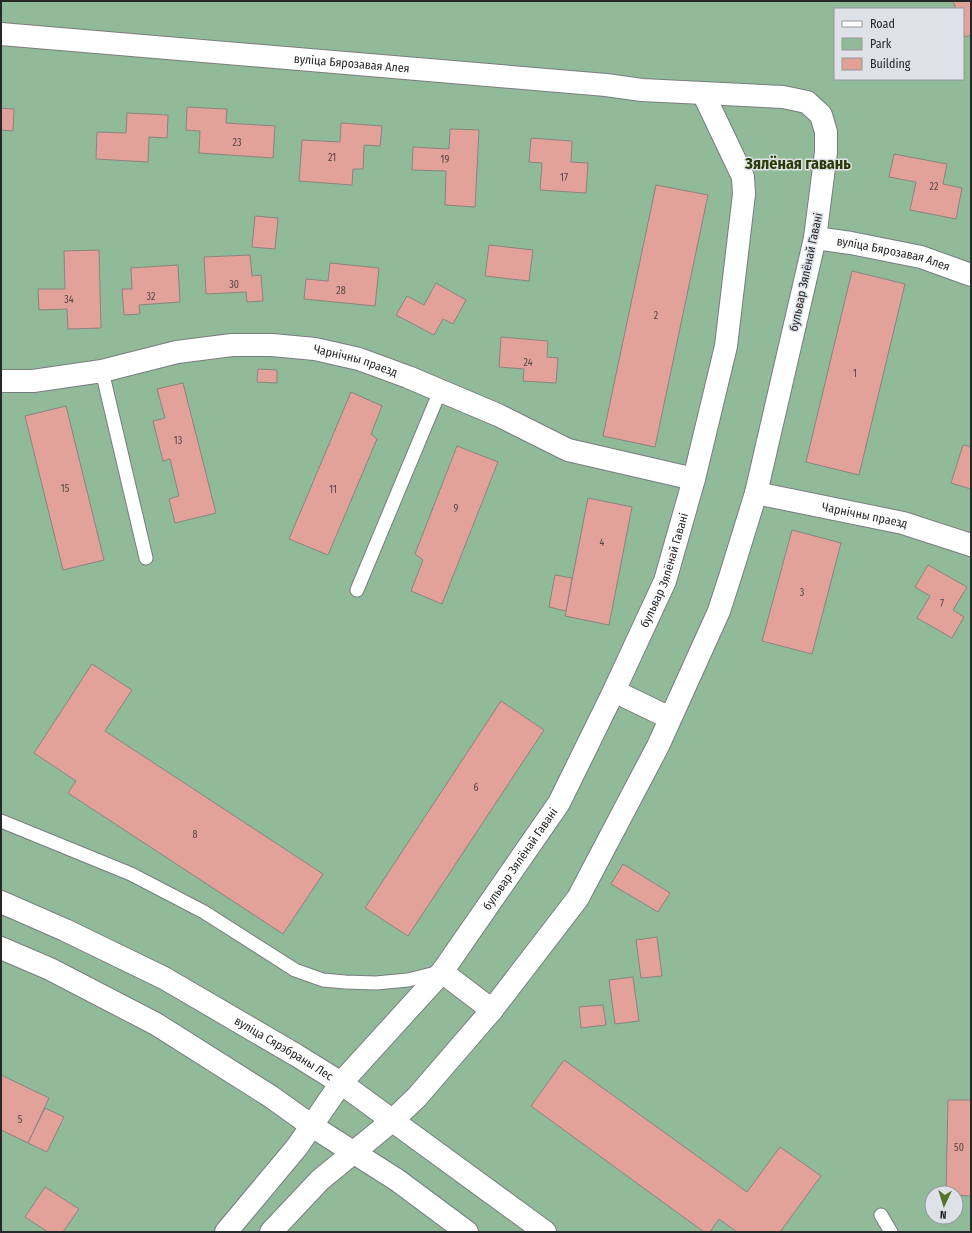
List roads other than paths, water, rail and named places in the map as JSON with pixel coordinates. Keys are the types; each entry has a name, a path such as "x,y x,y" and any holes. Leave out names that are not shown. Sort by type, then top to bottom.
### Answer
{"street":[{"name":"вуліца Бярозавая Алея","path":"1,34 590,84 642,90 702,93"},
{"name":"бульвар Зялёнай Гавані","path":"226,1232 271,1180 342,1083 442,972 558,802 614,692 665,580 694,479 726,346 744,194 743,177 702,93 783,97 807,102 821,115 826,132 826,152 815,238 756,493 732,574 719,611 658,746 578,898 492,1010 417,1096 393,1120 320,1180 271,1232"},
{"name":"вуліца Бярозавая Алея","path":"815,238 851,243 921,258 971,275"},
{"name":"Чарнічны праезд","path":"1,381 33,381 102,371 177,352 232,345 272,345 315,349 359,359 408,377 498,415 568,450 694,479"},
{"name":"Чарнічны праезд","path":"756,493 903,523 971,545"},
{"path":"614,692 670,718"},
{"name":"вуліца Сярэбраны Лес","path":"1,902 65,930 164,978 296,1055 342,1083 545,1232"},
{"path":"1,948 50,968 156,1024 263,1092 312,1126 398,1180 468,1232"},
{"path":"442,972 492,1010"}],"lane":[{"path":"102,371 146,558"},
{"path":"357,590 440,391"},
{"path":"1,821 14,825 131,874 204,912 296,970 323,980 376,983 408,980 442,972"},
{"path":"881,1215 891,1232"}],"district":[{"name":"Зялёная гавань","path":"798,163"}]}
